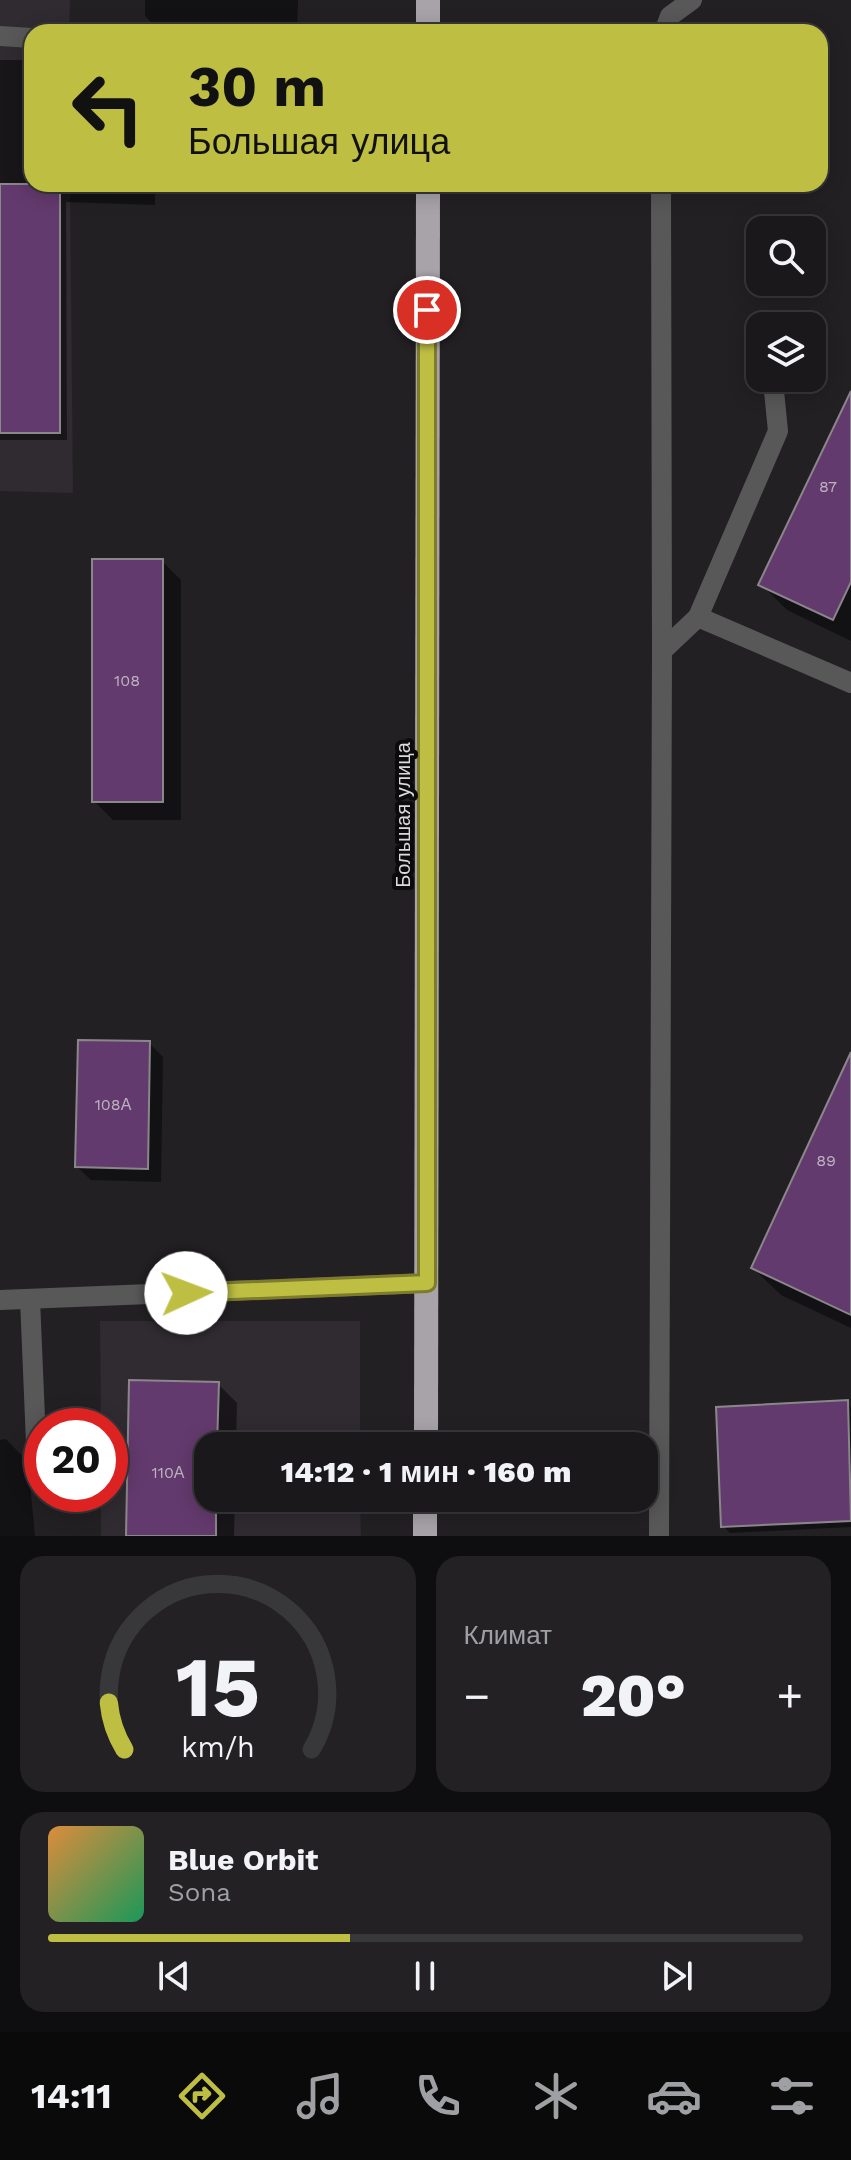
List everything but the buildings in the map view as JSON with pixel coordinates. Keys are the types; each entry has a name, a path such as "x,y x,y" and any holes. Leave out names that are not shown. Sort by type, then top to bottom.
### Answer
{"highway":[{"path":"428,0 428,24"},
{"name":"Большая улица","path":"426,1432 428,192"},
{"path":"425,1512 425,1536"}],"street":[{"path":"667,24 670,16 692,0"},
{"path":"0,36 24,38"},
{"path":"659,1536 661,192"},
{"path":"662,651 698,617 778,431 774,392"},
{"path":"698,617 851,683"},
{"path":"0,1300 427,1283"},
{"path":"30,1299 35,1408"}],"shaded area":[{"path":"0,0 70,0 69,24 24,24 24,192 70,192 73,493 0,491"},
{"path":"100,1321 360,1321 360,1432 194,1432 194,1512 360,1512 361,1536 101,1536 101,1512 128,1512 128,1408 101,1408"}],"route":[{"path":"186,1293 427,1283 427,310"}]}
